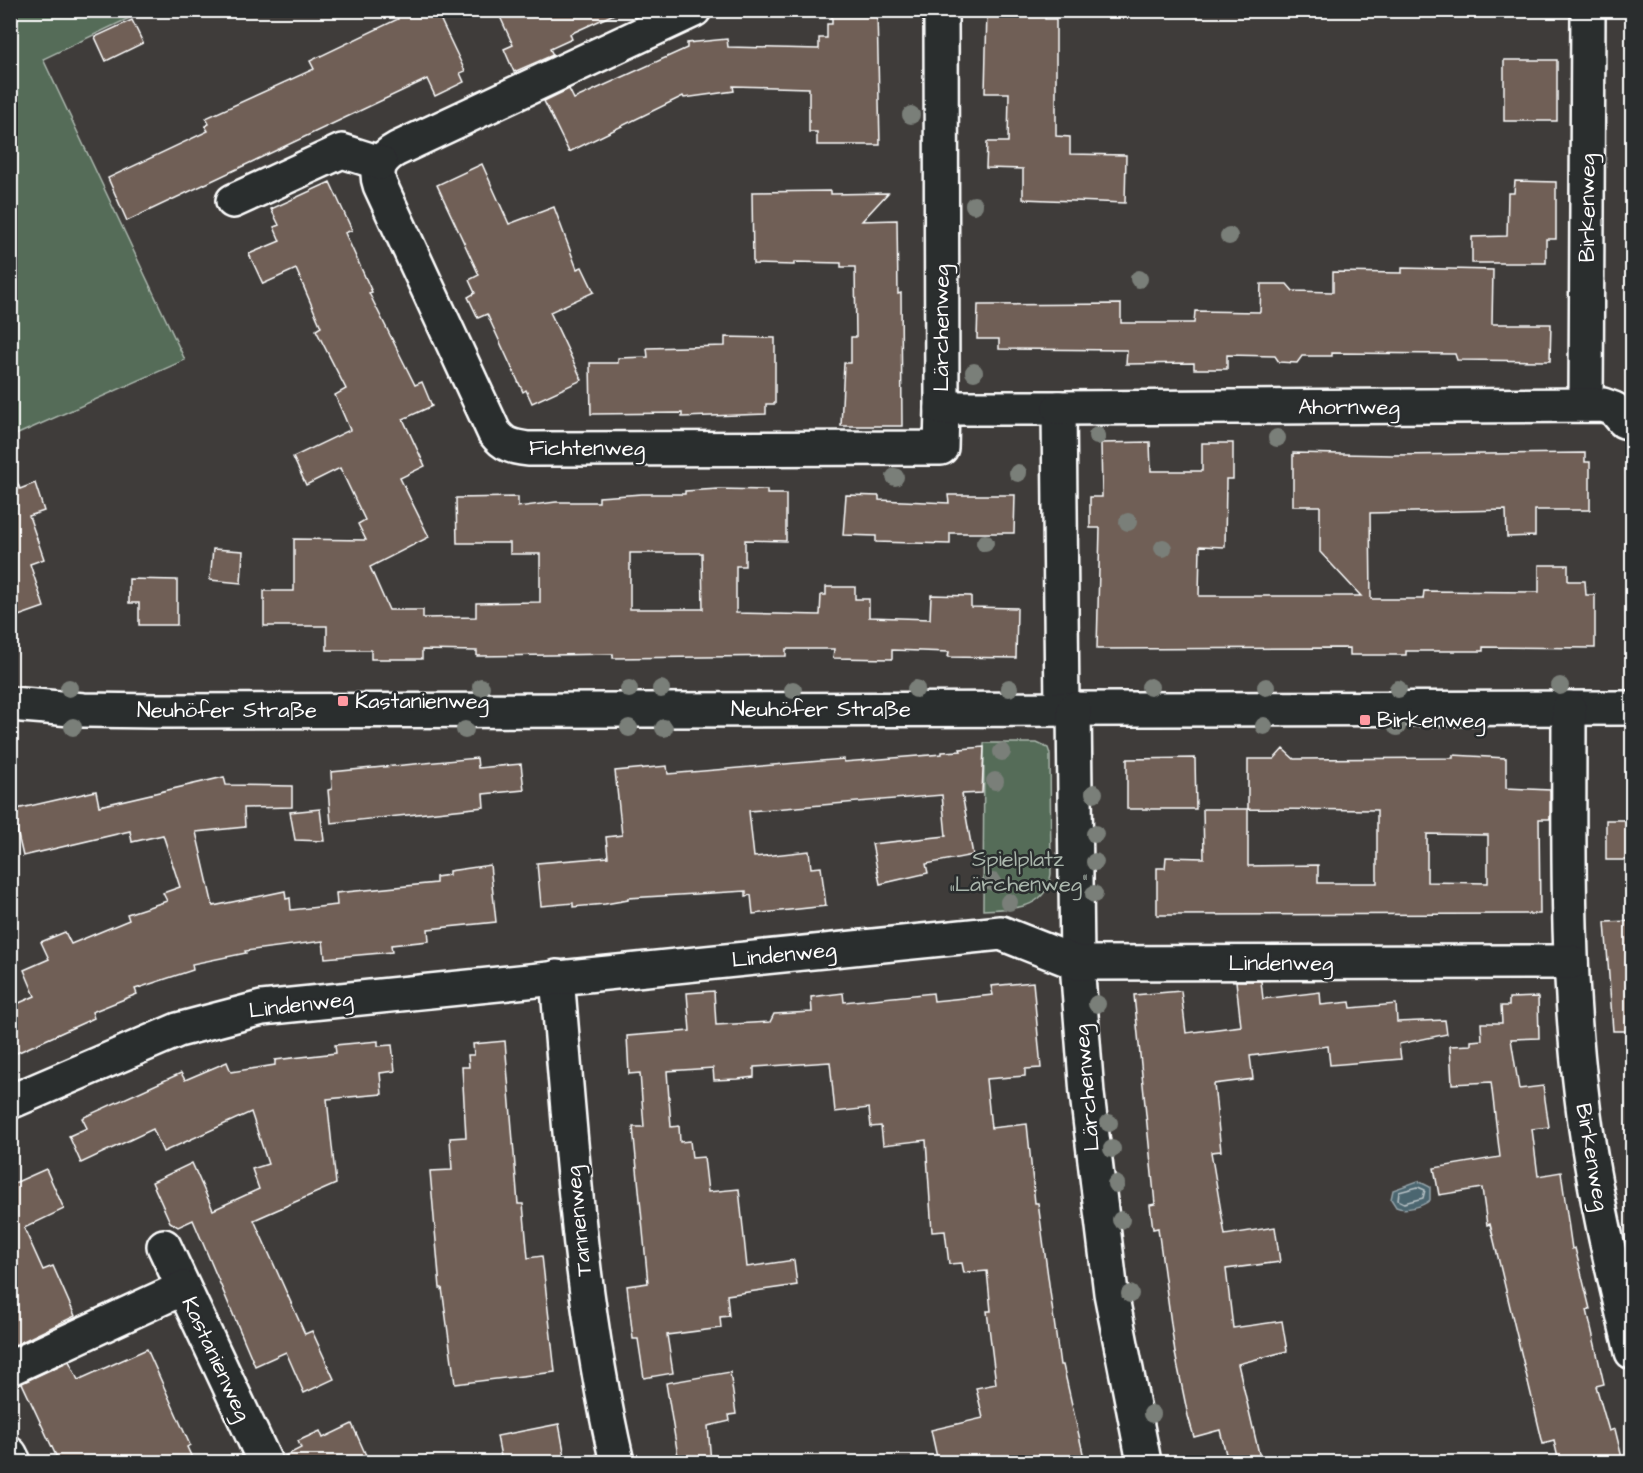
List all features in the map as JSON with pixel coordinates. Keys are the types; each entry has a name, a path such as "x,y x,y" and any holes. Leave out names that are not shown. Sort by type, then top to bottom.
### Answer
{"street":[{"path":"233,201 342,151 380,163 397,149 694,10"},
{"name":"Lärchenweg","path":"941,10 942,408 1059,408 1077,963 1095,1172 1109,1282 1129,1397 1144,1462"},
{"name":"Birkenweg","path":"1586,405 1588,10"},
{"name":"Fichtenweg","path":"380,163 377,170 380,186 494,432 501,441 511,447 941,448 942,408"},
{"name":"Ahornweg","path":"1059,408 1586,405 1610,407 1624,421 1632,423"},
{"name":"Neuhöfer Straße","path":"10,704 84,710 157,711 1632,708"},
{"name":"Birkenweg","path":"1569,708 1571,962 1582,1100 1611,1262 1632,1352"},
{"name":"Lindenweg","path":"10,1102 136,1046 178,1030 262,1008 1001,933 1077,963 1571,962"},
{"name":"Tannenweg","path":"557,977 588,1305 596,1361 617,1462"},
{"name":"Kastanienweg","path":"164,1246 265,1462"},
{"name":"Kastanienweg","path":"10,1368 183,1288"},
{"path":"10,1454 14,1462"}],"green space":[{"path":"11,10 144,11 43,59 185,360 11,437"},
{"name":"Spielplatz „Lärchenweg“","path":"984,743 1037,743 1048,748 1050,754 1051,874 1048,886 1042,895 1026,905 983,910"}],"water":[{"path":"1418,1181 1430,1187 1430,1200 1413,1208 1396,1207 1391,1199 1393,1190"}],"building":[{"path":"393,10 436,10 465,71 460,73 464,82 435,96 427,79 127,221 108,178 208,131 205,126 209,124 206,118 314,69 310,61 398,19"},
{"path":"497,10 623,10 570,34 572,39 550,49 553,55 514,72 504,49 513,45"},
{"path":"987,10 1045,10 1045,19 1056,19 1056,136 1070,137 1070,154 1126,155 1125,203 1023,199 1023,169 986,168 987,142 1008,142 1009,93 985,93"},
{"path":"832,12 877,12 880,145 817,145 817,132 809,132 809,88 733,86 734,91 684,98 683,96 569,152 544,101 569,89 574,99 687,48 687,43 727,39 728,47 819,49 819,38 827,38 827,24 832,24"},
{"path":"132,20 143,43 106,61 95,37"},
{"path":"1504,60 1557,60 1557,121 1504,121"},
{"path":"482,164 509,224 554,207 577,269 582,267 594,292 550,312 582,380 532,403 526,390 523,392 487,314 478,318 468,297 475,293 469,280 479,275 437,185"},
{"path":"1515,181 1556,182 1556,239 1546,239 1546,263 1472,263 1472,237 1507,236 1508,193 1514,193"},
{"path":"330,182 352,230 345,233 372,292 369,293 415,385 422,382 432,406 403,419 425,466 400,478 429,537 370,567 389,610 423,610 423,618 476,617 476,603 540,602 540,554 510,554 510,543 457,543 456,498 518,497 518,507 556,502 599,502 599,497 685,494 685,491 767,490 767,494 786,494 786,541 745,540 745,566 736,566 736,613 820,615 821,595 826,595 826,587 855,587 855,599 869,599 869,617 930,619 931,595 971,596 971,607 1017,608 1016,658 948,657 949,652 892,650 892,659 833,658 834,649 786,649 786,656 613,658 613,654 477,656 477,651 422,650 422,659 371,659 371,650 327,650 327,626 264,626 264,591 294,591 294,539 366,540 358,524 365,520 340,468 306,485 293,457 350,430 335,395 346,389 316,330 321,327 296,269 263,284 249,254 280,241 274,227 279,225 271,209","holes":["630,553 702,553 703,609 630,609"]},
{"path":"831,191 831,194 888,193 862,221 897,220 898,294 901,293 902,426 841,426 844,363 851,363 851,337 856,337 855,267 841,267 841,263 753,264 752,192"},
{"path":"1402,268 1493,270 1492,324 1551,324 1550,361 1457,360 1455,354 1332,353 1332,356 1302,356 1297,363 1279,362 1275,356 1227,355 1227,369 1194,369 1194,363 1126,364 1127,350 999,349 999,339 977,339 978,305 1121,304 1121,323 1194,323 1195,311 1260,312 1261,284 1287,284 1293,291 1333,292 1333,272 1402,273"},
{"path":"725,337 775,338 775,404 766,404 766,414 682,417 682,413 591,414 590,363 618,363 618,358 648,357 647,348 725,346"},
{"path":"1150,442 1151,471 1202,471 1202,443 1233,443 1233,479 1226,479 1225,547 1200,546 1199,596 1361,596 1320,552 1320,506 1293,506 1293,453 1392,455 1585,453 1585,462 1590,462 1590,510 1535,510 1535,536 1507,537 1506,510 1370,513 1371,599 1423,599 1424,591 1539,592 1539,565 1568,565 1568,581 1585,581 1586,595 1595,595 1595,648 1483,647 1483,651 1406,651 1406,655 1350,655 1350,648 1097,649 1100,528 1090,528 1090,497 1102,497 1101,443"},
{"path":"14,474 20,489 35,483 44,511 29,516 44,559 30,564 44,607 10,619 10,475"},
{"path":"846,495 879,496 879,500 949,503 948,495 1015,495 1014,533 950,533 950,544 876,542 876,536 843,535"},
{"path":"213,549 243,551 241,583 210,580"},
{"path":"129,579 177,580 177,625 139,625 139,603 129,603"},
{"path":"984,747 982,793 962,794 973,855 926,864 928,873 880,884 872,844 946,836 942,795 749,811 754,857 809,851 811,868 821,867 826,906 753,914 751,895 746,896 746,891 628,898 628,900 605,904 573,907 573,903 541,906 537,863 608,857 606,837 622,835 615,771 667,766 668,774 844,759 844,762 942,754 942,752 961,751 960,749"},
{"path":"1283,749 1294,759 1453,758 1453,755 1506,758 1506,788 1550,790 1550,819 1539,819 1540,914 1157,915 1157,868 1165,868 1166,857 1204,858 1203,809 1248,809 1248,759 1274,759","holes":["1248,809 1377,810 1377,883 1318,883 1318,865 1248,866","1427,834 1488,835 1488,883 1427,882"]},
{"path":"477,758 478,768 521,764 524,790 483,794 484,807 331,823 328,790 332,789 331,772"},
{"path":"1195,758 1196,809 1127,809 1127,759"},
{"path":"224,777 226,785 292,786 292,807 244,808 245,827 196,832 213,906 285,891 286,899 290,898 291,910 337,905 336,893 436,883 436,877 449,875 449,871 490,865 496,922 428,929 429,941 391,945 392,952 325,958 323,941 245,951 246,953 192,964 193,970 135,989 137,994 92,1012 94,1018 10,1056 10,1007 35,996 24,970 49,959 41,942 65,932 71,944 129,920 127,914 167,901 163,893 180,887 163,835 132,842 130,831 23,856 12,810 96,791 99,806"},
{"path":"320,809 324,841 295,840 290,812"},
{"path":"1606,820 1632,820 1632,860 1606,860"},
{"path":"1632,921 1632,1031 1613,1031 1605,922"},
{"path":"1236,981 1261,981 1263,999 1320,992 1321,1005 1350,1002 1351,1008 1396,1004 1397,1022 1445,1020 1447,1034 1399,1044 1401,1059 1330,1065 1328,1046 1250,1056 1253,1079 1214,1084 1221,1151 1211,1152 1225,1235 1275,1227 1280,1262 1226,1269 1233,1328 1282,1321 1287,1351 1238,1364 1261,1462 1228,1462 1220,1430 1194,1437 1188,1416 1175,1353 1158,1228 1153,1229 1150,1205 1155,1204 1134,995 1181,991 1186,1033 1241,1026"},
{"path":"1033,982 1041,1068 1025,1069 1025,1076 986,1079 991,1128 1027,1124 1035,1203 1038,1203 1060,1365 1063,1365 1085,1462 938,1462 931,1430 983,1418 976,1388 996,1384 987,1311 991,1311 987,1271 964,1273 962,1263 949,1264 945,1231 932,1232 926,1140 883,1145 881,1126 871,1127 869,1108 835,1112 830,1062 754,1067 754,1077 738,1079 714,1080 713,1068 667,1071 671,1127 679,1126 680,1142 690,1141 692,1158 704,1157 708,1192 739,1189 747,1267 794,1260 797,1285 727,1295 729,1316 720,1317 721,1328 667,1335 673,1373 644,1378 638,1339 633,1339 627,1286 648,1283 633,1127 644,1127 640,1073 629,1074 627,1036 690,1031 687,993 714,991 716,1025 770,1022 774,1014 812,1012 811,997 843,993 844,1002 933,993 934,1001 993,995 991,986"},
{"path":"1538,997 1539,1038 1511,1039 1519,1089 1543,1086 1549,1127 1532,1129 1538,1176 1561,1172 1572,1249 1575,1248 1590,1309 1587,1310 1604,1384 1596,1386 1609,1431 1615,1429 1623,1462 1559,1462 1554,1441 1543,1444 1490,1224 1487,1225 1482,1188 1439,1195 1434,1168 1500,1157 1491,1082 1452,1084 1450,1046 1471,1045 1471,1041 1482,1040 1481,1023 1502,1023 1501,1006 1509,1006 1509,998"},
{"path":"378,1041 378,1046 392,1045 395,1071 380,1073 382,1094 327,1099 336,1184 254,1220 305,1334 312,1331 334,1379 304,1393 286,1352 255,1366 193,1220 178,1227 170,1222 152,1182 192,1163 213,1210 259,1189 252,1169 268,1164 251,1112 163,1152 153,1129 81,1163 69,1136 87,1128 82,1118 181,1073 185,1080 227,1062 231,1072 275,1065 275,1060 336,1053 335,1045"},
{"path":"505,1041 518,1204 523,1204 528,1258 542,1256 555,1372 455,1384 442,1288 440,1288 430,1171 452,1170 450,1138 466,1137 462,1067 469,1067 468,1055 474,1055 473,1044"},
{"path":"46,1169 64,1209 24,1228 43,1270 53,1266 75,1316 15,1345 10,1335 10,1185"},
{"path":"147,1349 190,1445 187,1447 194,1462 59,1462 22,1383 69,1361 78,1380"},
{"path":"730,1372 736,1414 729,1415 730,1421 708,1426 711,1462 679,1462 666,1383"},
{"path":"352,1424 369,1462 284,1462 283,1457 301,1448 298,1441 320,1431 323,1438"},
{"path":"559,1424 566,1462 502,1462 497,1436"}],"place":[{"name":"Kastanienweg","path":"343,701"},
{"name":"Birkenweg","path":"1365,720"}]}
